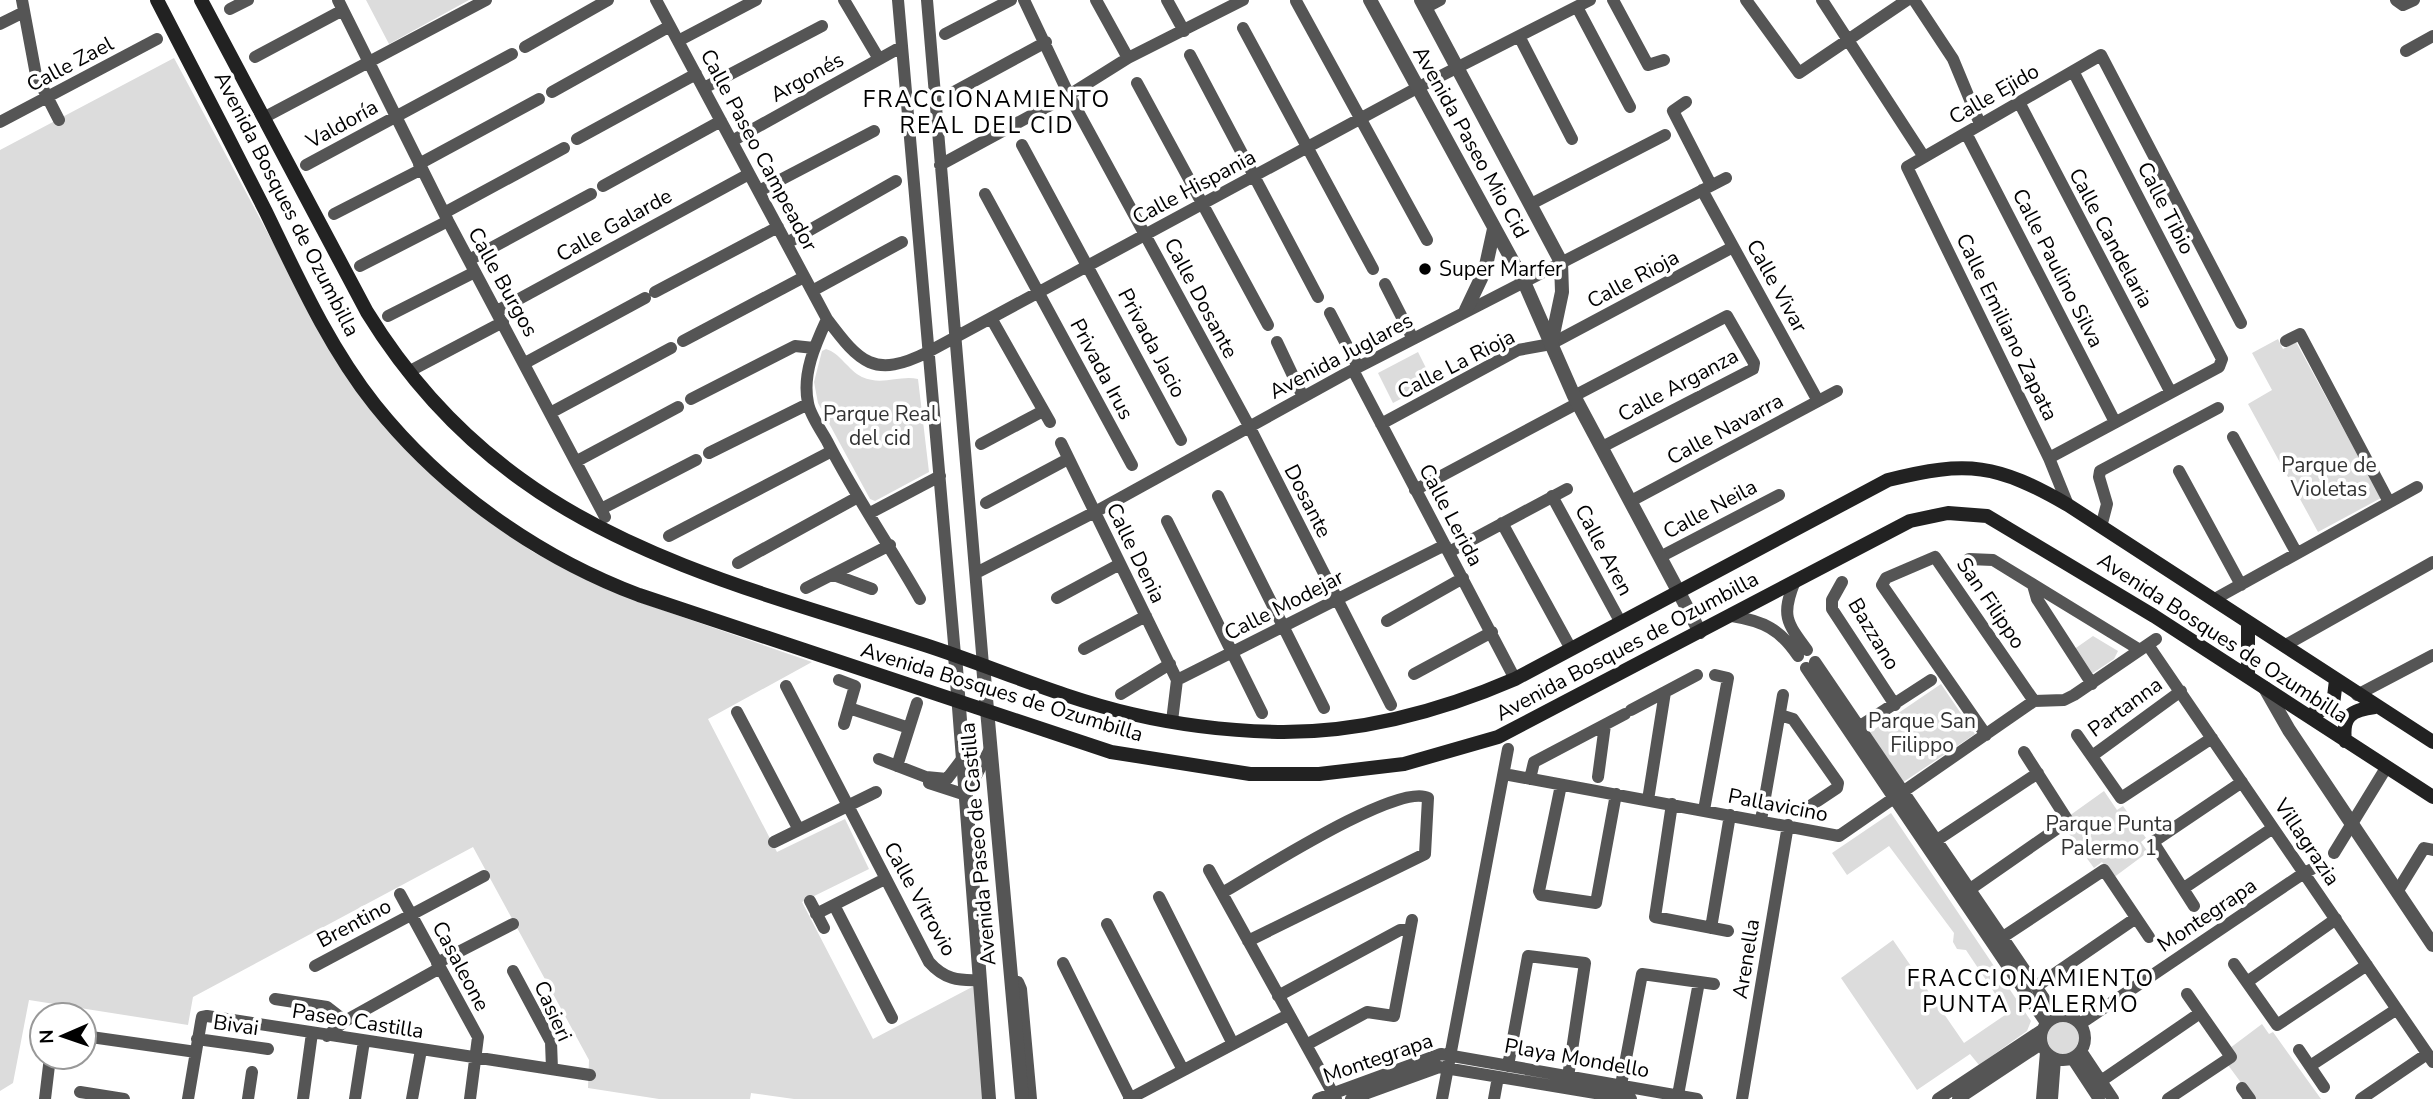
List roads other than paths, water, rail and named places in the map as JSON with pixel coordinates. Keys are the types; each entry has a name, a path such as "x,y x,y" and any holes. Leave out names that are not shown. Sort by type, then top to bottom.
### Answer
{"main road":[{"name":"Avenida Bosques de Ozumbilla","path":"157,0 322,326 375,405 441,476 524,537 595,579 1111,752 1250,774 1319,775 1404,764 1498,737 1910,521 1948,513 1987,516 2057,556 2433,797"},
{"name":"Avenida Bosques de Ozumbilla","path":"201,0 366,312 396,359 452,422 522,480 595,526 654,554 1131,714 1207,727 1280,732 1347,726 1413,715 1464,701 1515,679 1888,480 1931,469 1982,468 2026,481 2068,505 2375,707 2433,742"},
{"path":"2248,624 2248,677"},
{"path":"2308,716 2333,705 2336,681"},
{"path":"2345,741 2344,726 2347,716 2357,710 2375,707"}],"street":[{"path":"230,9 248,0"},
{"path":"265,117 486,0"},
{"path":"526,47 608,0"},
{"name":"Calle Paseo Campeador","path":"656,0 827,319"},
{"path":"678,41 756,0"},
{"path":"845,0 879,59"},
{"name":"Avenida Paseo de Castilla","path":"898,0 959,702 989,1099"},
{"name":"Avenida Paseo de Castilla","path":"927,0 986,710 1022,1099"},
{"path":"945,34 1011,0"},
{"name":"Calle Dosante","path":"1024,0 1069,95 1249,426"},
{"path":"1096,0 1128,58"},
{"path":"1167,0 1184,31"},
{"name":"Avenida Paseo Mio Cid","path":"1370,0 1524,282 1576,400 1700,632"},
{"path":"1423,4 1440,0"},
{"name":"Calle Hispania","path":"827,319 852,353 863,361 891,367 928,352 1417,88 1520,38 1590,0"},
{"path":"1614,0 1648,65 1664,60"},
{"path":"1746,0 1799,74 1907,0"},
{"path":"1822,0 1924,157"},
{"path":"1914,0 1953,60 1980,124"},
{"path":"2396,0 2403,5 2414,0"},
{"path":"940,165 1069,95 1128,58 1239,1"},
{"path":"1296,1 1427,240"},
{"name":"Avenida Paseo Mio Cid","path":"1423,4 1561,262 1562,292 1551,344"},
{"path":"255,57 340,5"},
{"name":"Calle Burgos","path":"340,5 446,217 552,412 603,513 696,460"},
{"path":"0,24 23,6 31,57 59,120"},
{"path":"1577,7 1630,107"},
{"path":"551,92 670,26"},
{"path":"704,88 822,26"},
{"path":"1243,28 1373,269"},
{"path":"2406,51 2433,36"},
{"path":"1520,38 1572,139"},
{"name":"Calle Zael","path":"0,122 157,39"},
{"path":"952,93 1046,42"},
{"name":"Argonés","path":"732,141 901,47"},
{"name":"Valdoría","path":"306,165 512,54"},
{"path":"1190,55 1318,297"},
{"name":"Calle Ejido","path":"1907,167 2101,55 2241,323"},
{"name":"Calle Tibio","path":"2074,71 2222,363 2170,391"},
{"path":"577,139 696,74"},
{"path":"1137,83 1201,206 1268,325"},
{"path":"334,214 539,99"},
{"name":"Calle Vivar","path":"1686,102 1673,111 1733,247 1818,401"},
{"name":"Calle Candelaria","path":"2018,102 2170,391"},
{"path":"603,186 721,121"},
{"path":"759,191 874,131"},
{"name":"Calle Paulino Silva","path":"1966,133 2115,422"},
{"path":"1531,204 1665,135"},
{"name":"Privada Jacio","path":"1022,145 1181,440"},
{"path":"360,266 564,148"},
{"name":"Calle Emiliano Zapata","path":"1907,167 2049,458 2068,505"},
{"name":"Calle Galarde","path":"408,372 500,316 749,174"},
{"name":"Avenida Juglares","path":"976,573 1095,512 1466,310 1726,178"},
{"path":"787,243 896,181"},
{"path":"388,316 591,194"},
{"name":"Privada Irus","path":"985,194 1132,465"},
{"path":"525,363 778,227"},
{"path":"1466,310 1485,270 1494,229"},
{"path":"813,291 902,242"},
{"name":"Calle Rioja","path":"1551,344 1733,247"},
{"path":"683,341 804,277"},
{"path":"1385,284 1413,339"},
{"name":"Calle Lerida","path":"1331,313 1381,424 1515,679"},
{"name":"Calle Arganza","path":"1415,490 1727,316 1754,363 1753,369 1602,447"},
{"path":"981,444 1047,416 991,317"},
{"path":"827,319 814,348 807,379 808,404 858,497 890,545 920,599"},
{"path":"2286,341 2300,334 2389,502"},
{"path":"1277,342 1303,397"},
{"name":"Calle La Rioja","path":"1381,424 1518,350 1551,344"},
{"path":"691,399 795,346 814,348"},
{"path":"552,412 671,348"},
{"name":"Calle Navarra","path":"1631,501 1837,391"},
{"path":"2049,458 2170,391"},
{"path":"709,453 808,404"},
{"path":"577,461 678,407"},
{"path":"2101,527 2107,504 2099,477 2101,471 2218,408"},
{"name":"Dosante","path":"1249,426 1391,705"},
{"path":"2233,437 2296,552"},
{"name":"Calle Denia","path":"1061,443 1177,680"},
{"path":"669,536 832,451"},
{"path":"986,503 1068,459"},
{"path":"2179,471 2241,585"},
{"path":"870,513 940,476"},
{"path":"2213,600 2417,487"},
{"name":"Calle Modejar","path":"1177,680 1567,489"},
{"name":"Calle Neila","path":"1660,557 1779,495"},
{"path":"1218,496 1324,708"},
{"name":"Calle Aren","path":"1552,496 1621,623"},
{"path":"738,563 858,497"},
{"path":"1167,521 1262,713"},
{"path":"1502,523 1571,649"},
{"path":"806,589 890,545"},
{"name":"San Filippo","path":"1986,735 1882,585 1886,578 1935,557 2034,701"},
{"path":"1969,559 1993,560 2071,609 2148,644"},
{"path":"2284,646 2433,562"},
{"path":"1057,598 1121,564"},
{"path":"834,575 872,589"},
{"path":"1387,621 1463,578"},
{"path":"1731,616 1765,623 1780,631 1799,648 1786,614 1786,602 1795,581"},
{"name":"Bazzano","path":"1842,582 1832,600 1832,609 1895,705"},
{"path":"2033,585 2036,599 2092,684"},
{"path":"2051,623 2071,609"},
{"path":"1084,649 1146,616"},
{"path":"1414,674 1492,632"},
{"name":"Pallavicino","path":"1504,774 1839,836 2034,701 2064,700 2092,684 2148,644"},
{"name":"Villagrazia","path":"2148,644 2430,1058"},
{"path":"2357,695 2433,655"},
{"path":"1121,694 1170,664"},
{"path":"1810,665 1860,726 1899,795 1937,840 1965,892 2003,937 2036,986 2048,1023 2042,1099"},
{"path":"1530,779 1534,762 1698,675"},
{"path":"1704,810 1728,678 1715,675"},
{"path":"1820,678 1965,892 2048,1023"},
{"path":"839,680 855,687 844,724"},
{"path":"1172,721 1177,680"},
{"name":"Bazzano","path":"1860,726 1931,680"},
{"name":"Calle Vitrovio","path":"786,686 929,962 938,972 962,981 980,980"},
{"path":"2265,688 2351,824 2433,945"},
{"name":"Partanna","path":"2092,755 2181,691"},
{"path":"1648,800 1665,692"},
{"path":"1761,820 1783,695"},
{"path":"897,766 917,703"},
{"path":"849,708 909,728"},
{"path":"737,712 799,830"},
{"path":"1780,715 1793,719 1838,783 1837,788 1807,808"},
{"path":"1598,777 1605,725"},
{"name":"Partanna","path":"2077,735 2119,796 2124,798 2212,738"},
{"path":"879,759 926,777 930,783 948,784 965,795 990,749"},
{"path":"1443,1099 1508,749"},
{"path":"1965,892 2068,821 2024,752"},
{"path":"948,784 963,758"},
{"path":"2334,853 2386,768"},
{"path":"1937,840 2038,773"},
{"path":"2194,906 2153,842 2242,782"},
{"path":"1561,785 1539,891 1541,895 1593,905 1596,903 1616,794"},
{"path":"774,842 876,792"},
{"path":"1222,893 1368,809 1417,794 1428,798 1425,854 1248,941"},
{"path":"1672,804 1655,917 1728,931"},
{"path":"1711,928 1730,815"},
{"name":"Arenella","path":"1742,1099 1788,825"},
{"path":"2183,888 2273,828"},
{"path":"2397,892 2424,848 2433,850"},
{"name":"Montegrapa","path":"2081,1024 2304,873 2322,864"},
{"path":"1209,870 1335,1096"},
{"path":"2003,937 2104,870 2149,937"},
{"name":"Brentino","path":"315,966 484,876"},
{"path":"816,914 886,879"},
{"name":"Casaleone","path":"400,894 478,1037 471,1099"},
{"path":"1159,897 1233,1044"},
{"path":"810,901 824,928"},
{"path":"834,905 892,1018"},
{"path":"2036,986 2136,918"},
{"path":"2247,982 2336,919"},
{"path":"327,1036 345,1021 513,924"},
{"path":"1107,924 1182,1070"},
{"path":"1278,996 1411,925 1394,1017 1367,1012 1306,1045"},
{"path":"1508,1066 1528,956 1585,963 1568,1077"},
{"path":"1063,963 1129,1099 1288,1015"},
{"path":"2234,964 2277,1025 2367,965"},
{"name":"Casieri","path":"513,971 551,1042 552,1069"},
{"path":"1616,1093 1642,974 1714,984"},
{"path":"1011,981 1018,982 1021,989 1031,1099"},
{"path":"1678,1095 1699,982"},
{"path":"2168,1099 2231,1057 2187,994"},
{"path":"275,999 327,1007 345,1021"},
{"path":"2310,1066 2397,1009"},
{"path":"2101,1081 2200,1013"},
{"name":"Paseo Castilla","path":"197,1039 202,1017 207,1016 590,1075"},
{"path":"1955,1096 2048,1023 2069,1017 2081,1024 2084,1042 2076,1055"},
{"path":"303,1099 312,1033"},
{"path":"98,1038 196,1052"},
{"path":"188,1099 197,1039"},
{"name":"Bivai","path":"197,1039 268,1049"},
{"path":"355,1099 363,1041"},
{"path":"412,1099 421,1050"},
{"path":"2299,1050 2324,1087"},
{"path":"2047,1052 2052,1099"},
{"path":"1938,1099 1955,1096 2047,1052 2076,1055 2101,1081 2113,1099"},
{"name":"Montegrapa","path":"1318,1099 1335,1096 1441,1054 1449,1062 1351,1099"},
{"path":"2076,1055 2099,1099"},
{"path":"2361,1099 2430,1058"},
{"name":"Playa Mondello","path":"1449,1062 1508,1066 1568,1077 1631,1099"},
{"name":"Playa Mondello","path":"1449,1062 1550,1092 1678,1095 1698,1099"},
{"path":"45,1099 48,1071"},
{"path":"248,1099 252,1072"},
{"path":"1494,1099 1498,1077"},
{"path":"80,1093 124,1099"}],"place":[{"name":"Super Marfer","path":"1425,269"}],"district":[{"name":"FRACCIONAMIENTO REAL DEL CID","path":"987,112"},
{"name":"FRACCIONAMIENTO PUNTA PALERMO","path":"2031,991"}],"park label":[{"name":"Parque Real del cid","path":"880,426"},
{"name":"Parque de Violetas","path":"2329,477"},
{"name":"Parque San Filippo","path":"1922,733"},
{"name":"Parque Punta Palermo 1","path":"2109,836"}]}
